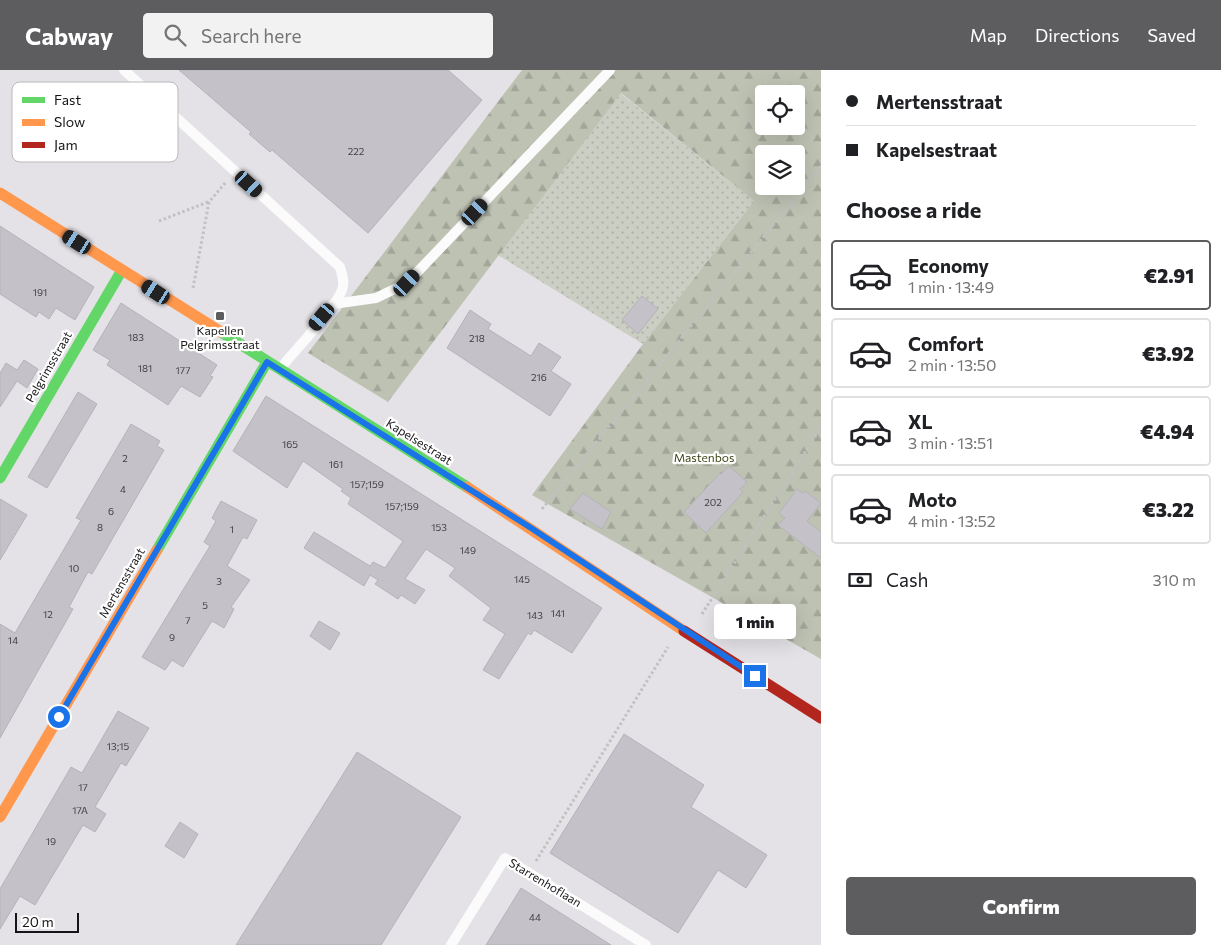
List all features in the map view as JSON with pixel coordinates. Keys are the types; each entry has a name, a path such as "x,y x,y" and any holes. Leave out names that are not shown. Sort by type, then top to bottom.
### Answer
{"main road":[{"name":"Kapelsestraat","path":"0,193 528,526 685,631 821,718"},
{"name":"Pelgrimsstraat","path":"0,478 122,270"},
{"name":"Mertensstraat","path":"0,817 267,362"}],"lane":[{"path":"124,70 137,82"},
{"path":"333,304 376,298 407,283 610,70"},
{"path":"178,120 340,267 343,277 342,290 333,304 279,370"},
{"name":"Starrenhoflaan","path":"451,945 505,858 646,945"}],"path":[{"path":"528,526 821,166"},
{"path":"159,221 209,202 235,172"},
{"path":"189,313 209,202"},
{"path":"529,872 685,631 821,428"}],"shaded area":[{"path":"620,93 754,201 643,344 498,255"}],"green space":[{"name":"Mastenbos","path":"522,70 821,70 821,659 532,495 643,344 754,201 621,93 388,402 308,353"}],"building":[{"path":"179,70 448,70 482,100 368,233 272,150 270,152 249,134 251,132"},
{"path":"0,226 94,287 75,320 56,308 49,319 39,312 36,317 0,294"},
{"path":"642,296 658,309 638,334 622,320"},
{"path":"121,303 217,365 210,376 213,377 200,397 181,386 168,405 107,365 110,360 93,350"},
{"path":"470,310 491,324 488,329 531,356 539,343 561,357 551,371 571,384 550,416 447,348"},
{"path":"24,360 38,369 27,388 17,381 0,407 0,373 6,363 17,370"},
{"path":"78,392 97,404 47,488 28,477"},
{"path":"266,396 602,608 572,653 534,630 531,635 528,633 499,679 483,670 505,634 483,620 491,608 449,576 455,568 426,549 405,579 425,590 415,604 401,595 398,599 375,584 378,580 370,575 364,586 304,548 314,532 370,566 373,562 385,568 403,541 348,504 351,498 341,491 343,489 303,461 287,488 233,451"},
{"path":"131,424 160,441 157,446 164,450 92,574 88,572 69,607 73,609 0,738 0,624 15,633 81,520 76,518"},
{"path":"729,466 747,482 740,489 743,492 706,533 684,512 720,473"},
{"path":"797,489 802,493 805,491 821,503 807,521 821,532 821,558 778,525 785,518 779,513"},
{"path":"583,493 611,512 602,529 570,509"},
{"path":"0,499 27,515 0,560"},
{"path":"221,501 257,520 247,539 243,537 227,566 250,580 231,607 234,609 224,628 212,621 183,667 172,660 165,670 142,657 210,546 204,542 216,521 212,518"},
{"path":"319,621 340,633 330,650 310,636"},
{"path":"118,711 149,728 126,766 121,763 95,807 106,814 95,832 83,825 35,905 20,896 0,929 0,889 71,767 82,773"},
{"path":"624,734 704,785 691,807 767,855 746,888 718,870 678,933 550,853"},
{"path":"357,752 461,817 381,945 236,945"},
{"path":"180,822 198,834 184,858 165,846"},
{"path":"521,888 611,945 486,945"}],"traffic: fast":[{"path":"0,478 122,270"},
{"path":"221,332 467,487"},
{"path":"157,550 267,362"}],"traffic: slow":[{"path":"0,193 221,332"},
{"path":"467,487 684,631"},
{"path":"0,817 157,550"}],"traffic: jam":[{"path":"684,631 821,718"}],"place":[{"name":"Kapellen Pelgrimsstraat","path":"220,316"}],"route":[{"path":"59,717 267,362 528,526 755,676"}]}
